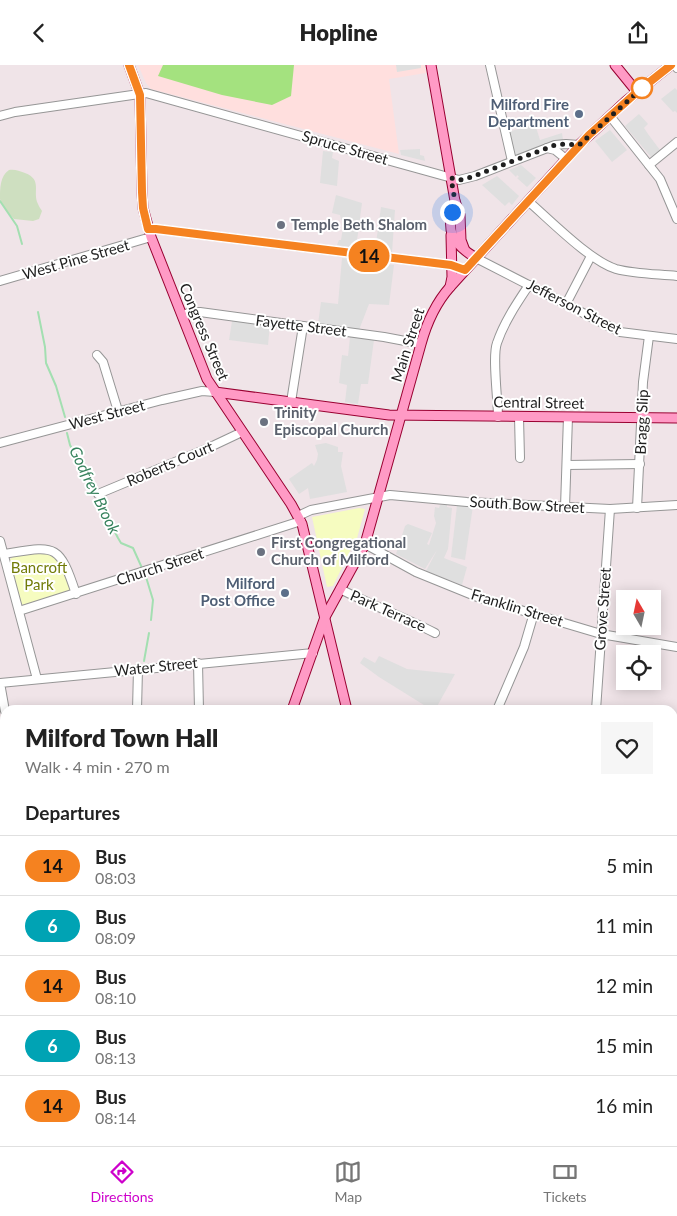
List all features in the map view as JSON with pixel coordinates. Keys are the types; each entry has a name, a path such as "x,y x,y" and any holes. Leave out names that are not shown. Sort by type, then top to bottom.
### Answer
{"main road":[{"name":"Congress Street","path":"129,65 140,93 143,208 150,233 201,365 214,392 300,519 346,705"},
{"path":"431,65 455,201 460,215 461,240 464,248"},
{"path":"615,65 637,92"},
{"name":"Main Street","path":"294,705 325,617 364,544 420,343 439,300 579,145 637,92 671,65"},
{"path":"450,287 452,277 452,212 455,201"},
{"path":"451,230 454,241 476,258"},
{"name":"Central Street","path":"214,392 400,415 677,418"}],"street":[{"path":"490,65 512,161"},
{"path":"0,116 15,112 140,93"},
{"name":"Spruce Street","path":"140,93 459,180 547,148 561,144 579,145"},
{"path":"610,116 660,179 677,219"},
{"path":"649,165 677,142"},
{"path":"547,148 555,150 566,159"},
{"path":"528,201 604,264 619,269 677,276"},
{"path":"150,233 156,229 451,265 465,270"},
{"name":"West Pine Street","path":"0,281 150,233"},
{"path":"566,304 591,255"},
{"name":"Jefferson Street","path":"476,258 620,332 677,339"},
{"path":"498,417 497,343 511,314 529,285"},
{"name":"Fayette Street","path":"182,316 200,312 420,343"},
{"path":"291,402 302,326"},
{"name":"Bragg Slip","path":"638,508 643,383 649,336"},
{"path":"97,355 103,362 118,411"},
{"name":"West Street","path":"0,443 118,411 202,391 214,392"},
{"path":"519,417 520,457"},
{"path":"565,507 568,417"},
{"name":"Roberts Court","path":"98,494 242,432"},
{"path":"567,465 640,464"},
{"name":"South Bow Street","path":"300,519 311,510 390,495 467,502 610,509 677,505"},
{"name":"Grove Street","path":"596,705 610,509"},
{"name":"Church Street","path":"19,611 76,594 300,519"},
{"path":"0,541 37,679"},
{"name":"Franklin Street","path":"364,544 416,572 480,598 601,634 677,647"},
{"path":"4,554 40,549 55,553 63,561 76,594"},
{"name":"Park Terrace","path":"340,589 371,605 410,619 435,633"},
{"path":"499,705 524,647 534,613"},
{"name":"Water Street","path":"0,683 313,653"},
{"path":"198,663 199,705"},
{"path":"137,705 138,669"},
{"path":"0,683 4,705"}],"shaded area":[{"path":"138,65 424,65 426,73 389,79 399,154 151,89 146,83"},
{"path":"396,65 421,65 421,68 397,72"},
{"path":"675,88 677,90 677,113 673,112 661,99"},
{"path":"639,114 648,124 644,128 660,150 651,157 625,126"},
{"path":"535,124 540,140 562,133 563,140 514,156 508,132"},
{"path":"610,130 627,150 612,162 595,141"},
{"path":"420,149 420,155 424,156 425,161 401,155 400,150"},
{"path":"323,151 333,152 332,158 339,161 337,186 320,183"},
{"path":"521,165 536,178 527,187 517,178 519,177 517,175 516,177 509,170"},
{"path":"497,176 519,196 512,205 509,202 505,206 482,185"},
{"path":"336,195 362,203 356,248 337,245 339,240 341,240 344,221 341,220 340,215 332,213"},
{"path":"381,207 395,210 392,253 375,250"},
{"path":"342,258 394,265 389,305 369,304 359,330 318,324 321,302 338,304"},
{"path":"232,321 270,325 268,345 229,340"},
{"path":"350,337 374,340 368,384 361,384 358,404 345,402 347,385 339,383 342,355 348,356"},
{"path":"326,443 338,447 338,452 343,452 341,466 347,492 310,499 308,488 299,494 289,479 312,463 314,466 318,454 315,445"},
{"path":"440,505 447,505 447,507 452,508 448,549 444,558 467,567 462,585 426,571 437,550 425,569 396,554 405,526 408,524 432,533 427,544 429,545 436,523 434,516 435,507 439,508"},
{"path":"457,505 473,506 465,560 451,557"},
{"path":"379,656 407,669 455,674 438,705 424,705 360,663 364,657 375,663"}],"green space":[{"path":"163,65 294,65 291,96 272,105 222,95 158,76"},
{"path":"9,170 25,173 34,179 36,200 42,211 39,219 33,221 14,219 2,204 0,199 1,183"},
{"path":"359,508 365,509 356,542 333,586 327,587 312,517"},
{"name":"Bancroft Park","path":"40,552 51,554 62,566 67,577 70,592 22,605 9,560 14,556"}],"waterway":[{"name":"Godfrey Brook","path":"0,201 17,226 22,244"},
{"name":"Godfrey Brook","path":"38,312 46,363 56,386 65,417"},
{"name":"Godfrey Brook","path":"67,433 70,445 118,538 121,543 133,548 142,568"},
{"name":"Godfrey Brook","path":"146,577 153,600 151,620"},
{"name":"Godfrey Brook","path":"144,661 149,633"}],"bus line":[{"name":"14","path":"129,65 140,95 142,192 143,208 148,229 451,265 465,270 589,135 637,92 671,65"}],"place":[{"name":"Milford Fire Department","path":"579,114"},
{"name":"Temple Beth Shalom","path":"281,225"},
{"name":"Trinity Episcopal Church","path":"264,422"},
{"name":"First Congregational Church of Milford","path":"261,552"},
{"name":"Milford Post Office","path":"285,593"}],"route":[{"path":"452,212 455,201 451,178 466,179 557,145 579,145 642,88"}]}
